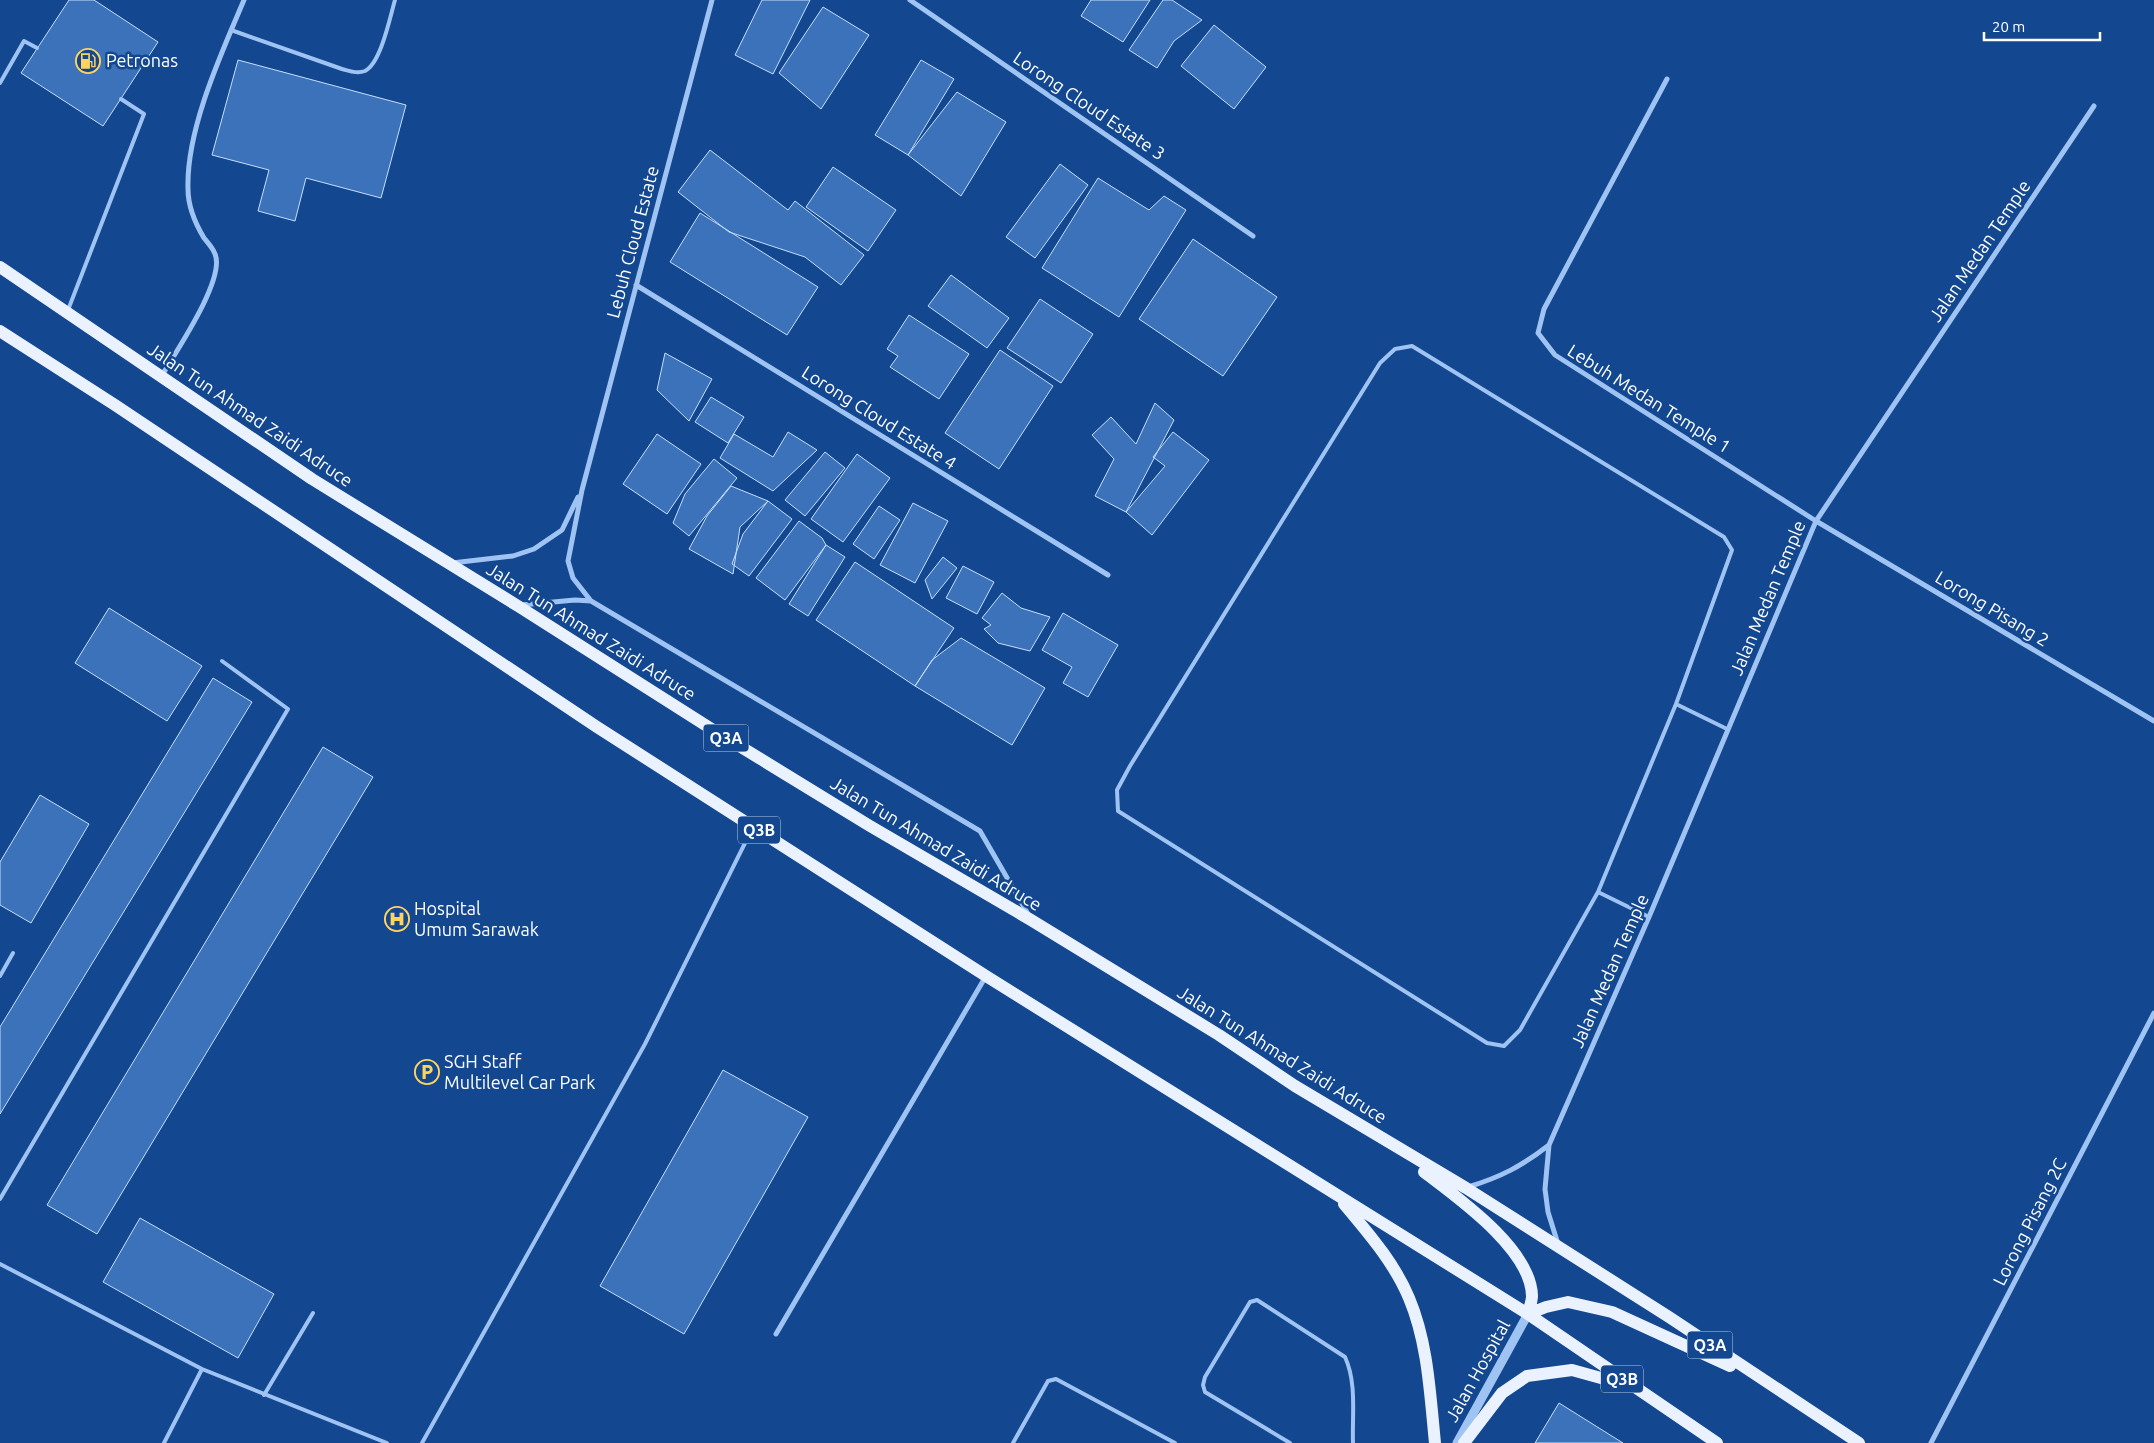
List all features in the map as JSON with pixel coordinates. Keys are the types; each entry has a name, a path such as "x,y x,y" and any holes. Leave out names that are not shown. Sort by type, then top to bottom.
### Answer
{"main road":[{"name":"Jalan Tun Ahmad Zaidi Adruce","path":"0,267 312,479 518,606 710,728 870,826 1031,920 1219,1035 1295,1086 1466,1188 1669,1317 1859,1443"},
{"name":"Q3B","path":"0,330 581,717 986,976 1528,1314 1717,1443"},
{"path":"1376,1135 1461,1200 1500,1235 1525,1270 1532,1296 1528,1314"},
{"path":"1336,1195 1384,1253 1409,1297 1424,1347 1435,1443"},
{"path":"1528,1314 1546,1307 1568,1302 1612,1312 1763,1381"},
{"path":"1464,1443 1502,1394 1527,1376 1572,1370 1636,1388"}],"street":[{"path":"161,377 212,288 217,270 216,254 190,211 188,173 190,157 206,94 244,0"},
{"name":"Lebuh Cloud Estate","path":"582,490 712,0"},
{"name":"Lorong Cloud Estate 3","path":"910,0 1252,236"},
{"name":"Lebuh Medan Temple 1","path":"1667,79 1544,309 1538,333 1555,355 1816,521"},
{"name":"Jalan Medan Temple","path":"1559,1248 1548,1212 1545,1188 1548,1145 1649,917 1816,521 2094,106"},
{"name":"Lorong Cloud Estate 4","path":"636,285 1108,575"},
{"path":"448,563 514,556 534,549 562,530 582,490"},
{"path":"582,490 568,561 573,578 591,601 980,832 1031,920"},
{"name":"Lorong Pisang 2","path":"1816,521 2154,721"},
{"path":"518,606 575,600 591,601"},
{"path":"776,1334 986,976"},
{"name":"Lorong Pisang 2C","path":"1931,1443 2154,1013"},
{"name":"Jalan Medan Temple","path":"1466,1188 1507,1174 1530,1160 1548,1145"},
{"name":"Jalan Hospital","path":"1457,1443 1528,1314"}],"lane":[{"path":"231,30 355,73 364,71 372,66 378,55 395,0"},
{"path":"0,83 24,41 38,48"},
{"path":"67,312 144,114 121,100"},
{"path":"1412,346 1724,537 1732,550 1676,704 1598,892 1520,1030 1504,1046 1487,1043 1118,811 1117,790 1130,766 1380,363 1395,349 1412,346"},
{"path":"0,1198 288,709 222,661"},
{"path":"1676,704 1727,729"},
{"path":"422,1443 645,1044 753,827"},
{"path":"1598,892 1649,917"},
{"path":"0,976 13,953"},
{"path":"0,1264 202,1369 387,1443"},
{"path":"1290,1443 1205,1392 1202,1385 1250,1302 1257,1300 1345,1357 1350,1369 1352,1382 1352,1443"},
{"path":"264,1394 313,1313"},
{"path":"164,1443 202,1369"},
{"path":"1013,1443 1048,1381 1056,1379 1175,1443"}],"building":[{"name":"Petronas","path":"69,0 94,0 158,42 103,126 21,73"},
{"path":"762,0 810,0 773,74 735,55"},
{"path":"1091,0 1150,0 1123,42 1081,16"},
{"path":"1163,0 1172,0 1202,20 1174,41 1157,68 1129,50"},
{"path":"823,7 869,35 821,109 779,73"},
{"path":"1214,25 1266,67 1234,109 1181,66"},
{"path":"238,60 406,105 381,198 306,178 295,221 258,211 269,170 212,155"},
{"path":"921,60 954,79 908,155 875,135"},
{"path":"957,92 1006,122 961,196 908,155"},
{"path":"710,150 788,210 795,201 864,255 841,285 805,257 729,232 678,192"},
{"path":"1060,164 1088,185 1035,258 1006,237"},
{"path":"833,167 896,210 868,251 806,207"},
{"path":"1098,178 1149,210 1164,196 1186,210 1119,317 1042,268"},
{"path":"700,213 818,287 787,335 670,262"},
{"path":"1193,239 1277,297 1223,376 1139,319"},
{"path":"951,275 1009,318 987,348 928,306"},
{"path":"1040,299 1093,334 1061,383 1007,348"},
{"path":"909,315 969,354 939,399 890,367 898,356 887,349"},
{"path":"1000,350 1053,386 999,469 945,433"},
{"path":"665,353 712,379 689,421 657,390"},
{"path":"711,397 744,417 728,443 695,422"},
{"path":"1155,403 1174,420 1126,512 1095,496 1114,459 1092,435 1111,417 1136,444"},
{"path":"788,432 817,450 773,491 720,458 734,434 773,457"},
{"path":"1173,432 1209,460 1152,535 1126,512 1165,466 1153,457"},
{"path":"657,434 701,464 667,514 623,484"},
{"path":"825,452 845,468 805,516 785,500"},
{"path":"857,454 890,478 843,542 811,519"},
{"path":"714,459 737,478 689,536 673,523 685,494"},
{"path":"731,486 768,501 740,527 733,574 689,549 707,516"},
{"path":"768,501 792,519 749,576 732,564 743,534"},
{"path":"913,503 948,521 915,583 880,565"},
{"path":"879,506 900,520 874,559 853,544"},
{"path":"799,521 822,538 826,545 785,600 756,578"},
{"path":"826,545 845,557 808,616 789,604"},
{"path":"943,557 957,568 932,599 925,580"},
{"path":"855,562 954,628 915,686 816,620"},
{"path":"963,566 994,582 977,614 946,598"},
{"path":"1002,593 1021,608 1050,617 1030,651 998,643 984,629 991,625 982,618"},
{"path":"109,608 202,666 167,721 75,663"},
{"path":"1063,613 1118,645 1088,697 1063,683 1072,667 1042,650"},
{"path":"961,638 1045,688 1012,745 915,686 932,660"},
{"path":"213,678 252,702 0,1114 0,1027"},
{"path":"323,747 373,777 97,1234 47,1205"},
{"path":"40,795 89,824 31,923 0,905 0,862"},
{"path":"723,1070 808,1117 684,1334 600,1286"},
{"path":"140,1218 274,1294 238,1358 103,1282"},
{"path":"1559,1403 1623,1443 1535,1443"}],"place":[{"name":"Petronas","path":"88,61"},
{"name":"Hospital Umum Sarawak","path":"397,919"},
{"name":"SGH Staff Multilevel Car Park","path":"427,1072"}]}
